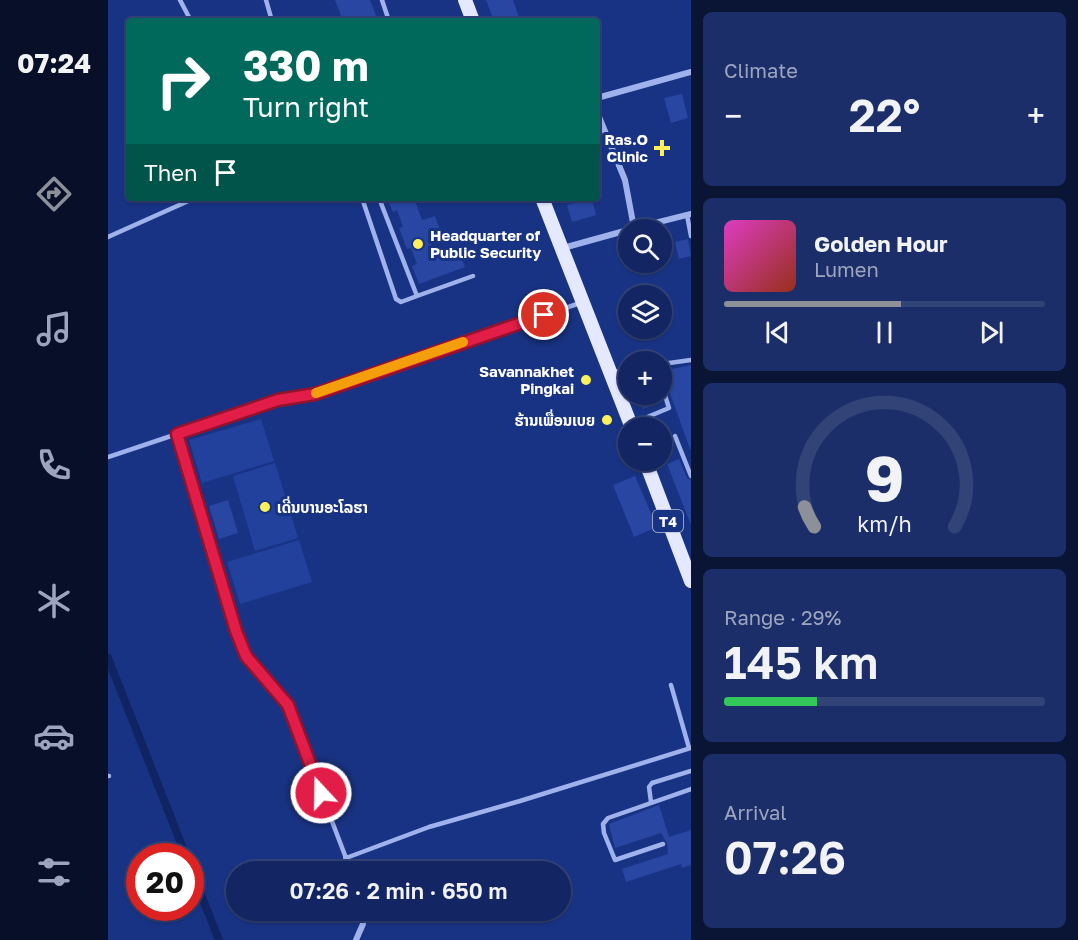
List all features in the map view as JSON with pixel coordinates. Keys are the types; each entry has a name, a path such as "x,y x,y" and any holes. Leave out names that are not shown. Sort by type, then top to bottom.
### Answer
{"main road":[{"path":"469,1 472,18"},
{"path":"543,201 627,417"},
{"name":"T4","path":"649,471 691,578"}],"street":[{"path":"600,97 691,72"},
{"path":"600,119 625,180 630,219"},
{"path":"670,219 689,214"},
{"path":"561,249 618,233"},
{"path":"356,940 363,921"}],"lane":[{"path":"180,0 189,18"},
{"path":"266,0 271,18"},
{"path":"382,0 388,18"},
{"path":"108,237 188,201"},
{"path":"363,201 396,299 401,302 473,276"},
{"path":"380,201 417,296"},
{"path":"689,214 691,236"},
{"path":"108,457 278,400 315,394 583,302"},
{"path":"672,363 691,360"},
{"path":"610,373 618,372"},
{"path":"650,417 669,408 668,405"},
{"path":"177,434 236,631 246,656 288,705 346,858 429,827 690,748 671,685"},
{"path":"675,436 691,476"},
{"path":"651,802 649,787 652,783 691,771"},
{"path":"663,844 615,860 603,829 608,818 691,789"}],"shaded area":[{"path":"261,419 274,461 202,483 189,440"},
{"name":"ເດີ່ນບານອະໂລຮາ","path":"275,463 298,538 255,551 233,476"},
{"path":"299,540 312,582 240,604 227,562"}],"building":[{"path":"335,0 370,0 377,18 342,18"},
{"path":"486,0 513,0 519,18 493,18"},
{"path":"682,94 688,118 671,123 664,98"},
{"name":"Headquarter of Public Security","path":"388,201 415,201 422,220 435,216 442,235 430,240 436,257 458,248 465,267 419,284 412,266 417,264 411,248 407,249 399,228 403,227 397,210 393,212"},
{"path":"593,201 596,215 572,222 567,205"},
{"path":"688,239 691,256 679,259 675,242"},
{"path":"691,365 691,449 672,399 672,369"},
{"path":"641,405 654,405 643,409"},
{"path":"679,459 687,478 691,480 691,525 670,471 672,471 672,462"},
{"path":"635,476 657,527 634,537 613,485"},
{"path":"228,500 238,533 219,539 209,506"},
{"path":"659,805 669,837 691,830 691,865 682,868 681,864 626,882 622,869 668,854 667,843 661,833 615,848 609,824"}],"waterway":[{"path":"108,658 181,843"},
{"path":"204,902 219,940"}],"slow traffic":[{"path":"316,393 463,342"}],"place":[{"name":"Ras.O Clinic","path":"662,148"},
{"name":"Headquarter of Public Security","path":"418,244"},
{"name":"Savannakhet Pingkai","path":"586,380"},
{"name":"ຮ້ານເພື່ອນເບຍ","path":"607,420"},
{"name":"ເດີ່ນບານອະໂລຮາ","path":"265,507"}],"route":[{"path":"321,793 288,705 246,656 236,631 177,434 278,400 315,394 544,315"}]}
